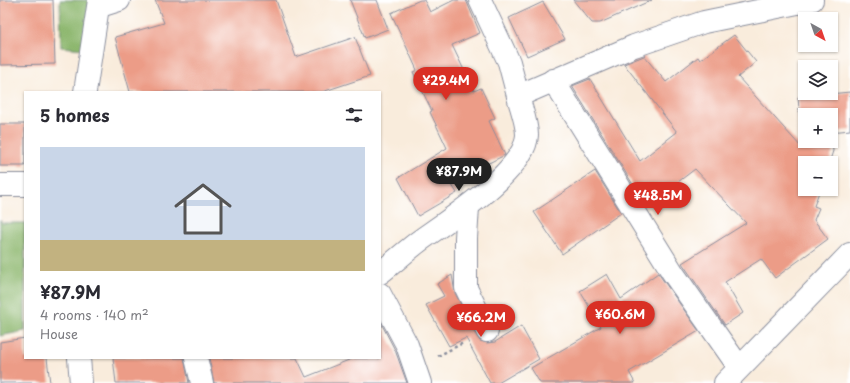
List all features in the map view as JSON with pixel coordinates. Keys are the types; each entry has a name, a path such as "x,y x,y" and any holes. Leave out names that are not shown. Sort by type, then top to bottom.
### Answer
{"street":[{"path":"381,272 418,242 468,207 494,184 521,153 527,135 509,62 480,0"},
{"path":"518,96 634,46 704,22 812,0"},
{"path":"85,91 106,2"},
{"path":"553,80 673,273 732,375 850,254"},
{"path":"0,185 24,185"},
{"path":"468,207 466,238 466,288 487,331"},
{"path":"381,296 406,345 417,376"},
{"path":"79,359 81,383"},
{"path":"196,359 202,383"}],"path":[{"path":"417,376 487,331"}],"green space":[{"path":"60,0 92,0 84,49 61,47"},
{"path":"0,220 2,223 24,223 24,331 0,336"}],"building":[{"path":"0,0 53,0 55,64 0,65"},
{"path":"155,0 276,0 296,57 355,37 370,76 325,91 130,91 115,37 164,23"},
{"path":"350,0 377,0 388,29 365,38"},
{"path":"420,0 424,0 430,12 454,0 466,0 480,33 452,45 474,91 481,88 495,118 489,121 505,155 450,182 457,193 418,216 398,178 447,148 430,112 432,111 413,72 417,70 391,13"},
{"path":"573,0 652,0 600,23 592,23"},
{"path":"543,2 565,39 527,56 509,18"},
{"path":"734,35 756,62 738,77 798,144 798,148 833,148 833,151 831,156 798,156 798,196 818,196 814,206 819,208 814,220 828,239 775,278 761,259 725,282 743,313 725,325 682,263 746,223 695,169 657,198 652,192 642,199 572,86 590,79 640,161 677,132 624,64 644,56 666,82 698,57 700,60"},
{"path":"850,92 850,130 838,131 838,108 799,108 798,100 838,100 838,93"},
{"path":"0,124 24,124 24,166 0,166"},
{"path":"595,171 621,213 562,254 534,212"},
{"path":"658,273 699,331 629,372 635,383 540,383 531,368 601,327 580,291 607,274 621,299"},
{"path":"452,275 455,293 480,341 487,343 495,342 521,326 539,359 498,383 490,383 466,338 449,346 426,305 444,296 437,284"},
{"path":"381,323 395,350 407,383 214,383 209,359 297,359 306,377 351,359 381,359"},
{"path":"24,338 24,359 47,359 50,383 0,383 0,342"},
{"path":"113,359 184,359 189,383 116,383"}]}
